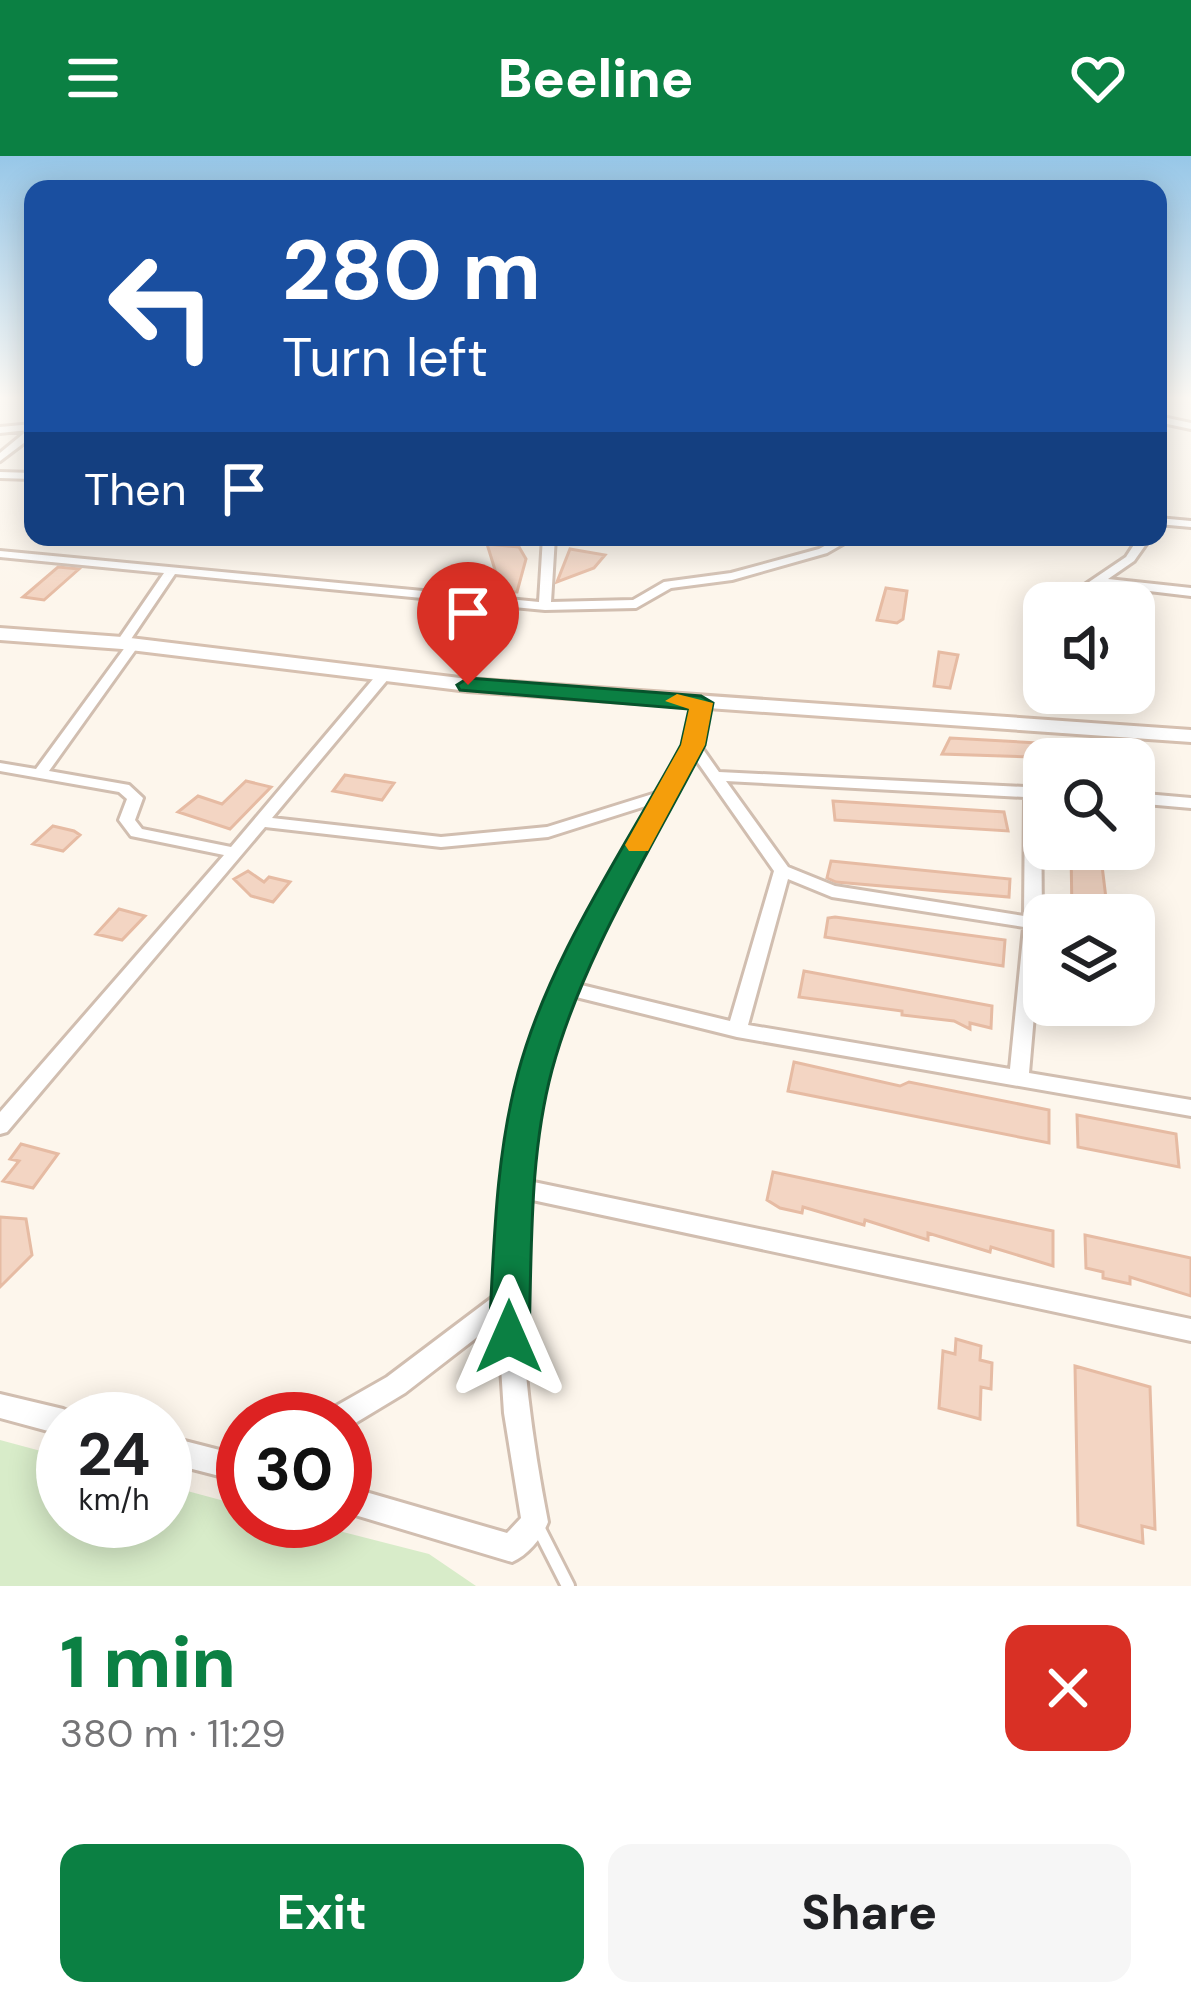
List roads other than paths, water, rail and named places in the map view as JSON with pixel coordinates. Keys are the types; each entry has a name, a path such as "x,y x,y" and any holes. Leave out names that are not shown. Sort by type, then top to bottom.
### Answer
{"street":[{"path":"544,606 548,546"},
{"path":"0,554 544,606 636,604 668,585 732,576 832,546"},
{"path":"1098,581 1130,559 1139,546"},
{"path":"41,772 171,571"},
{"path":"1098,581 1191,592"},
{"path":"0,634 701,703 999,718 1191,736"},
{"path":"0,1126 384,675"},
{"path":"372,1507 512,1548 535,1522 517,1442 508,1299 523,1117 564,987 693,745 701,703"},
{"path":"693,745 720,776 782,871 832,891 1023,920"},
{"path":"0,767 130,791 135,805 127,820 137,833 233,852"},
{"path":"720,776 1023,792"},
{"path":"261,822 441,842 548,832 665,795"},
{"path":"1155,800 1191,803"},
{"path":"737,1030 782,871"},
{"path":"564,987 737,1030 1191,1108"},
{"path":"1019,1079 1024,1026"},
{"path":"516,1187 1191,1330"},
{"path":"372,1399 508,1299"},
{"path":"0,1406 36,1415"}],"lane":[{"path":"535,1522 568,1586"}]}
